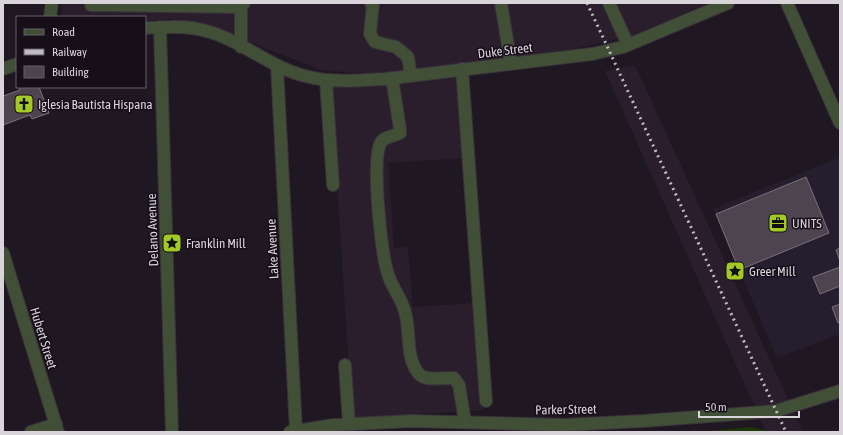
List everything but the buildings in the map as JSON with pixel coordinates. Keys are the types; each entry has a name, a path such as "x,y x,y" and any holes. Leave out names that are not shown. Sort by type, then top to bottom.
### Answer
{"street":[{"path":"50,16 52,3"},
{"path":"371,3 373,3 370,34 375,42 396,47 408,57 411,76"},
{"path":"609,3 628,45"},
{"name":"Duke Street","path":"146,28 184,27 206,31 220,36 277,66 307,77 326,80 355,80 411,76 592,54 628,45 728,3"},
{"path":"787,3 840,123"},
{"path":"499,4 511,64"},
{"path":"91,8 242,5 241,47"},
{"name":"Delano Avenue","path":"160,27 172,432"},
{"path":"3,69 16,64"},
{"name":"Lake Avenue","path":"277,66 293,432"},
{"path":"462,69 486,401"},
{"path":"392,78 400,133 384,138 380,143 377,155 377,178 383,253 389,278 406,313 412,362 419,374 424,378 454,378 459,385 465,422"},
{"path":"326,80 333,185"},
{"name":"Hubert Street","path":"3,253 57,428"},
{"path":"345,365 349,424"},
{"name":"Parker Street","path":"293,432 349,424 368,428 410,421 465,422 488,428 564,425 607,427 776,411 840,391"},
{"path":"31,432 57,428"}],"shaded area":[{"path":"62,3 709,3 633,35 574,49 395,72 356,73 321,70 219,30 171,19 146,21 146,16 61,16"},
{"path":"635,65 803,432 766,432 605,71"},
{"path":"456,78 463,158 388,163 394,248 408,247 413,307 474,303 483,410 352,418 331,86"},
{"path":"840,157 840,334 777,358 713,209"}],"green space":[{"path":"749,427 765,430 766,432 701,432"}],"railway":[{"path":"587,3 786,432"}],"place":[{"name":"Iglesia Bautista Hispana","path":"24,104"},
{"name":"UNITS","path":"778,223"},
{"name":"Franklin Mill","path":"172,243"},
{"name":"Greer Mill","path":"735,271"}]}
